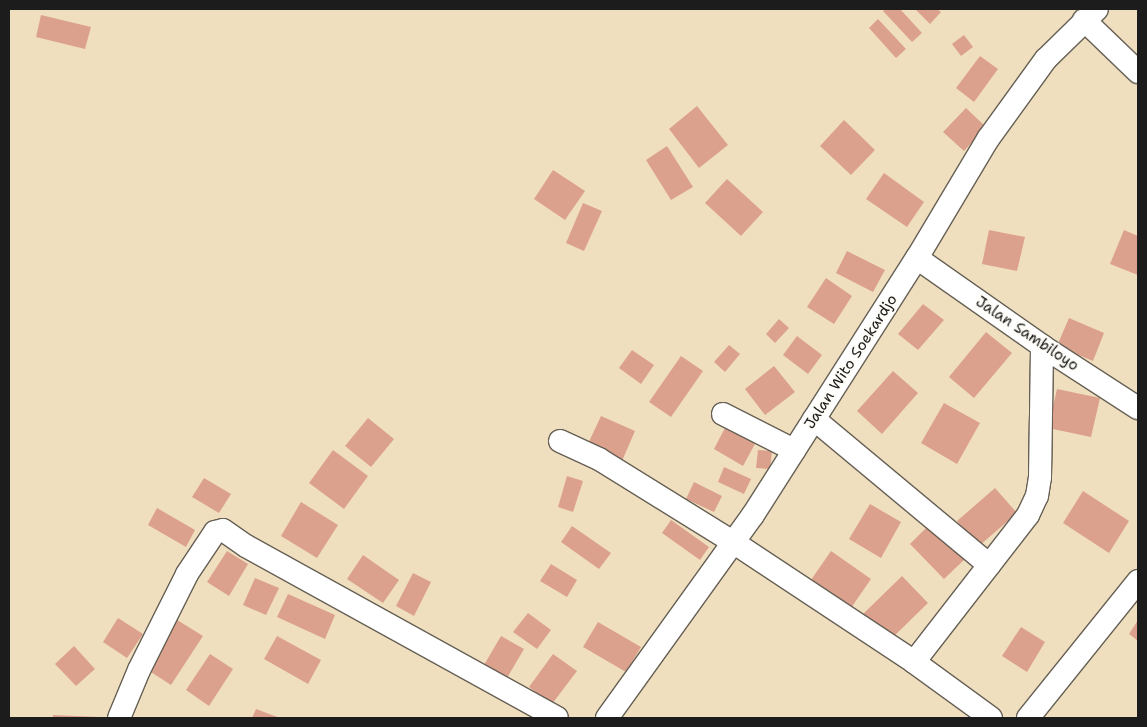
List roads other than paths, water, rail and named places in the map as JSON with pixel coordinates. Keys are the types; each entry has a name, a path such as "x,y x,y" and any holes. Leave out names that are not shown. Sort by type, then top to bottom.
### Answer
{"street":[{"path":"1090,14 1138,72"},
{"name":"Jalan Wito Soekardjo","path":"607,718 733,542 794,450 917,258 988,139 1046,59 1090,14"},
{"name":"Jalan Sambiloyo","path":"917,258 1042,346 1138,408"},
{"path":"914,662 1028,514 1036,496 1040,477 1042,346"},
{"path":"723,414 794,450"},
{"path":"814,419 990,565"},
{"path":"560,441 599,459 733,542 914,662 991,718"},
{"path":"119,718 145,658 187,574 215,532 223,530 246,546 557,718"},
{"path":"1028,718 1138,581"}]}
